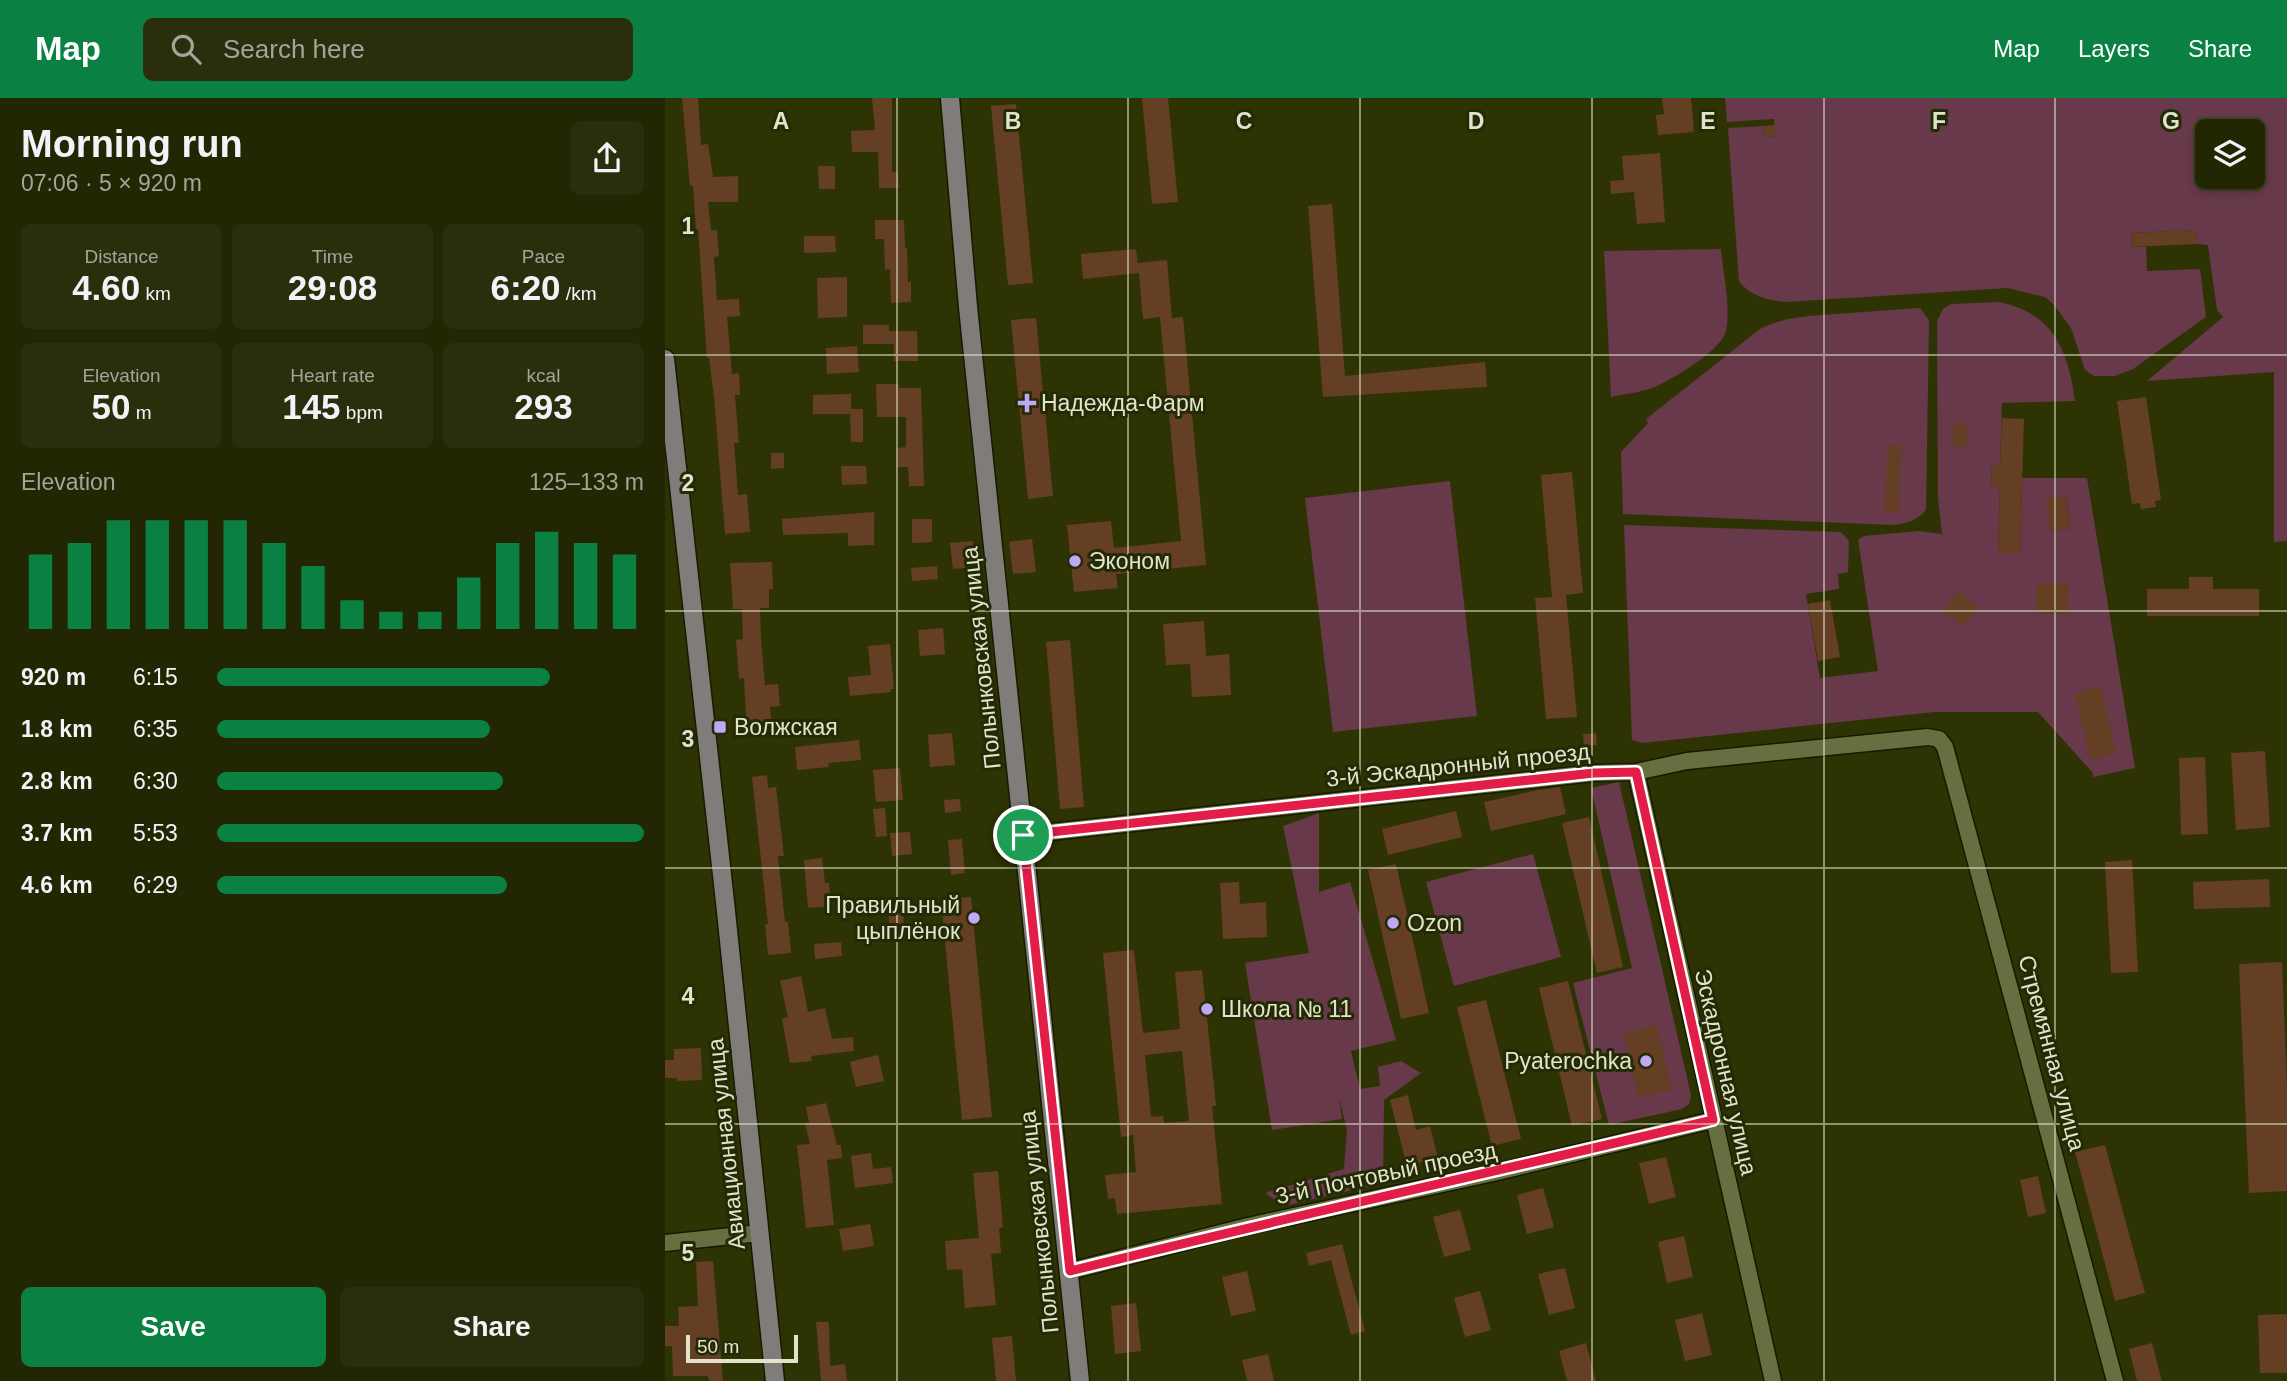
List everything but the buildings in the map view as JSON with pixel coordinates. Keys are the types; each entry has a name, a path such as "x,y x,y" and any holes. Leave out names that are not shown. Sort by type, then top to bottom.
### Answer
{"street":[{"name":"Полынковская улица","path":"950,98 968,307 1080,1381"},
{"name":"Авиационная улица","path":"665,359 673,500 760,1233 775,1381"},
{"name":"3-й Эскадронный проезд","path":"1023,835 1566,776 1636,772 1687,761 1928,737 1939,739"},
{"name":"Стремянная улица","path":"1939,739 1945,747 2115,1381"},
{"name":"Эскадронная улица","path":"1636,772 1773,1381"},
{"name":"3-й Почтовый проезд","path":"1070,1271 1248,1226 1493,1173 1713,1120"},
{"path":"665,1243 760,1233"}],"shaded area":[{"path":"1725,98 2287,98 2287,541 2274,542 2274,372 2147,381 2223,317 2217,310 2208,245 2197,244 2196,230 2131,233 2132,247 2146,247 2147,271 2200,269 2206,317 2133,369 2115,376 2094,376 2085,370 2071,328 2045,297 2007,288 1786,302 1766,298 1754,294 1739,281 1728,128 1763,126 1764,137 1775,136 1774,119 1727,122"},
{"path":"1721,249 1728,312 1726,331 1722,339 1704,357 1658,386 1611,397 1604,251"},
{"path":"1999,302 2033,315 2055,336 2068,365 2075,401 2002,403 2000,465 1992,465 1991,486 2000,487 1998,552 2020,553 2022,478 2087,478 2135,768 2093,777 2093,773 2038,712 1935,712 1642,743 1632,740 1624,525 1841,532 1849,541 1848,572 1838,574 1839,589 1806,594 1820,678 1878,671 1858,540 1864,536 1919,531 1942,534 1938,497 1937,321 1943,309 1951,304","holes":["2066,497 2070,528 2051,531 2047,499","2036,584 2068,584 2068,614 2036,613"]},
{"path":"1920,308 1929,320 1926,510 1919,517 1893,525 1623,514 1621,452 1648,423 1646,419 1760,329 1788,319 1808,316"},
{"path":"1450,481 1477,716 1333,732 1305,498"},
{"path":"1619,782 1691,1095 1689,1104 1682,1109 1609,1125 1573,983 1632,968 1591,788"},
{"path":"1319,813 1319,892 1350,882 1396,1040 1351,1051 1360,1089 1380,1086 1378,1067 1401,1061 1421,1073 1384,1100 1383,1183 1284,1206 1265,1193 1344,1169 1347,1130 1339,1097 1342,1119 1272,1130 1245,963 1309,953 1283,826"},
{"path":"1533,854 1561,957 1454,986 1426,882"}],"place":[{"name":"Надежда-Фарм","path":"1027,403"},
{"name":"Эконом","path":"1075,561"},
{"name":"Волжская","path":"720,727"},
{"name":"Правильный цыплёнок","path":"974,918"},
{"name":"Ozon","path":"1393,923"},
{"name":"Школа № 11","path":"1207,1009"},
{"name":"Pyaterochka","path":"1646,1061"}],"route":[{"path":"1636,772 1713,1120 1493,1173 1248,1226 1070,1271 1023,835 1594,773 1636,772"}]}
